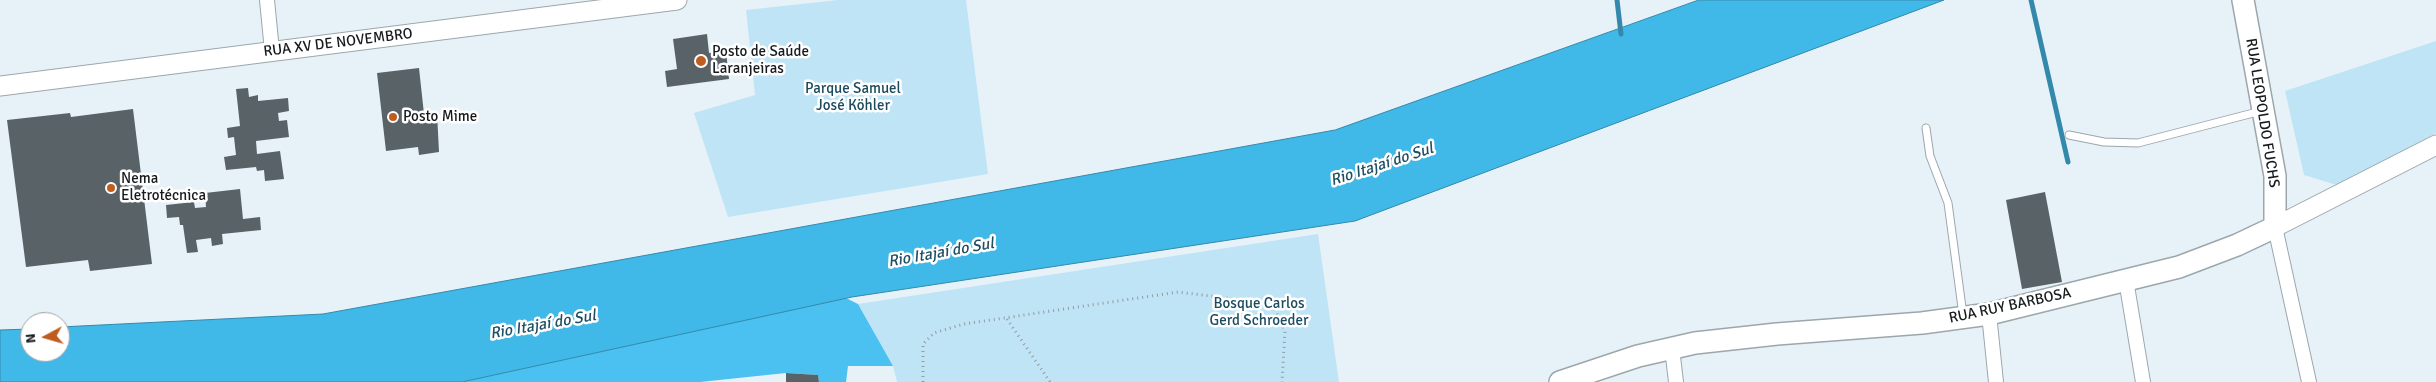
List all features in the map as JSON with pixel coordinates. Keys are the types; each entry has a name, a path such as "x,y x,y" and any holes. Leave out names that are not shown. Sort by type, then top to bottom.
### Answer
{"main road":[{"name":"RUA XV DE NOVEMBRO","path":"0,86 272,51 594,5 677,0"},
{"name":"RUA LEOPOLDO FUCHS","path":"2243,0 2275,176 2275,227"},
{"name":"RUA RUY BARBOSA","path":"1562,382 1638,356 1672,348 1728,338 1963,318 1989,314 2126,280 2208,257 2275,227 2436,145"}],"street":[{"path":"267,0 272,51"},
{"path":"2275,227 2309,382"},
{"path":"2126,280 2143,382"},
{"path":"1989,314 1996,382"},
{"path":"1672,348 1676,382"}],"lane":[{"path":"2069,135 2104,142 2138,143 2264,110"},
{"path":"1926,128 1930,156 1948,203 1963,318"}],"path":[{"path":"924,382 923,344 934,333 964,324 1178,292 1227,298 1274,308 1285,331 1282,382"},
{"path":"1007,319 1050,382"}],"green space":[{"name":"Parque Samuel José Köhler","path":"838,0 966,0 988,174 728,217 694,113 755,95 746,10"},
{"path":"2436,41 2436,133 2340,186 2304,175 2285,91"},
{"name":"Bosque Carlos Gerd Schroeder","path":"1318,234 1339,382 897,382 893,366 858,304"}],"shaded area":[{"path":"846,298 858,304 893,366 848,366 846,382 819,382 818,375 786,373 700,382 462,382"}],"water":[{"name":"Rio Itajaí do Sul","path":"1699,0 1944,0 1355,221 852,297 462,382 0,382 0,330 20,329 20,362 70,362 70,327 323,314 1335,130"}],"building":[{"name":"Posto de Saúde Laranjeiras","path":"707,34 709,53 726,51 729,79 667,87 665,71 677,69 673,39"},
{"path":"419,68 424,114 437,113 439,152 419,155 418,147 386,151 377,73"},
{"path":"248,88 249,97 258,95 258,101 288,98 289,111 278,113 279,121 287,120 289,137 256,141 257,154 280,151 284,179 265,181 264,170 257,171 256,167 226,170 224,157 236,155 234,137 228,138 227,128 240,126 236,89"},
{"path":"133,109 152,264 90,271 88,260 26,267 7,120 70,113 71,117"},
{"path":"240,189 243,219 260,217 261,230 222,234 223,244 212,246 211,238 196,240 198,252 187,253 183,225 180,225 179,217 167,218 166,205 194,202 195,208 206,207 205,193"},
{"path":"2045,192 2062,282 2022,289 2006,200"},
{"path":"786,373 818,375 819,382 786,382"}],"waterway":[{"path":"1617,0 1621,34"},
{"path":"2031,0 2068,162"}],"place":[{"name":"Posto de Saúde Laranjeiras","path":"701,61"},
{"name":"Posto Mime","path":"393,117"},
{"name":"Nema Eletrotécnica","path":"111,188"}]}
